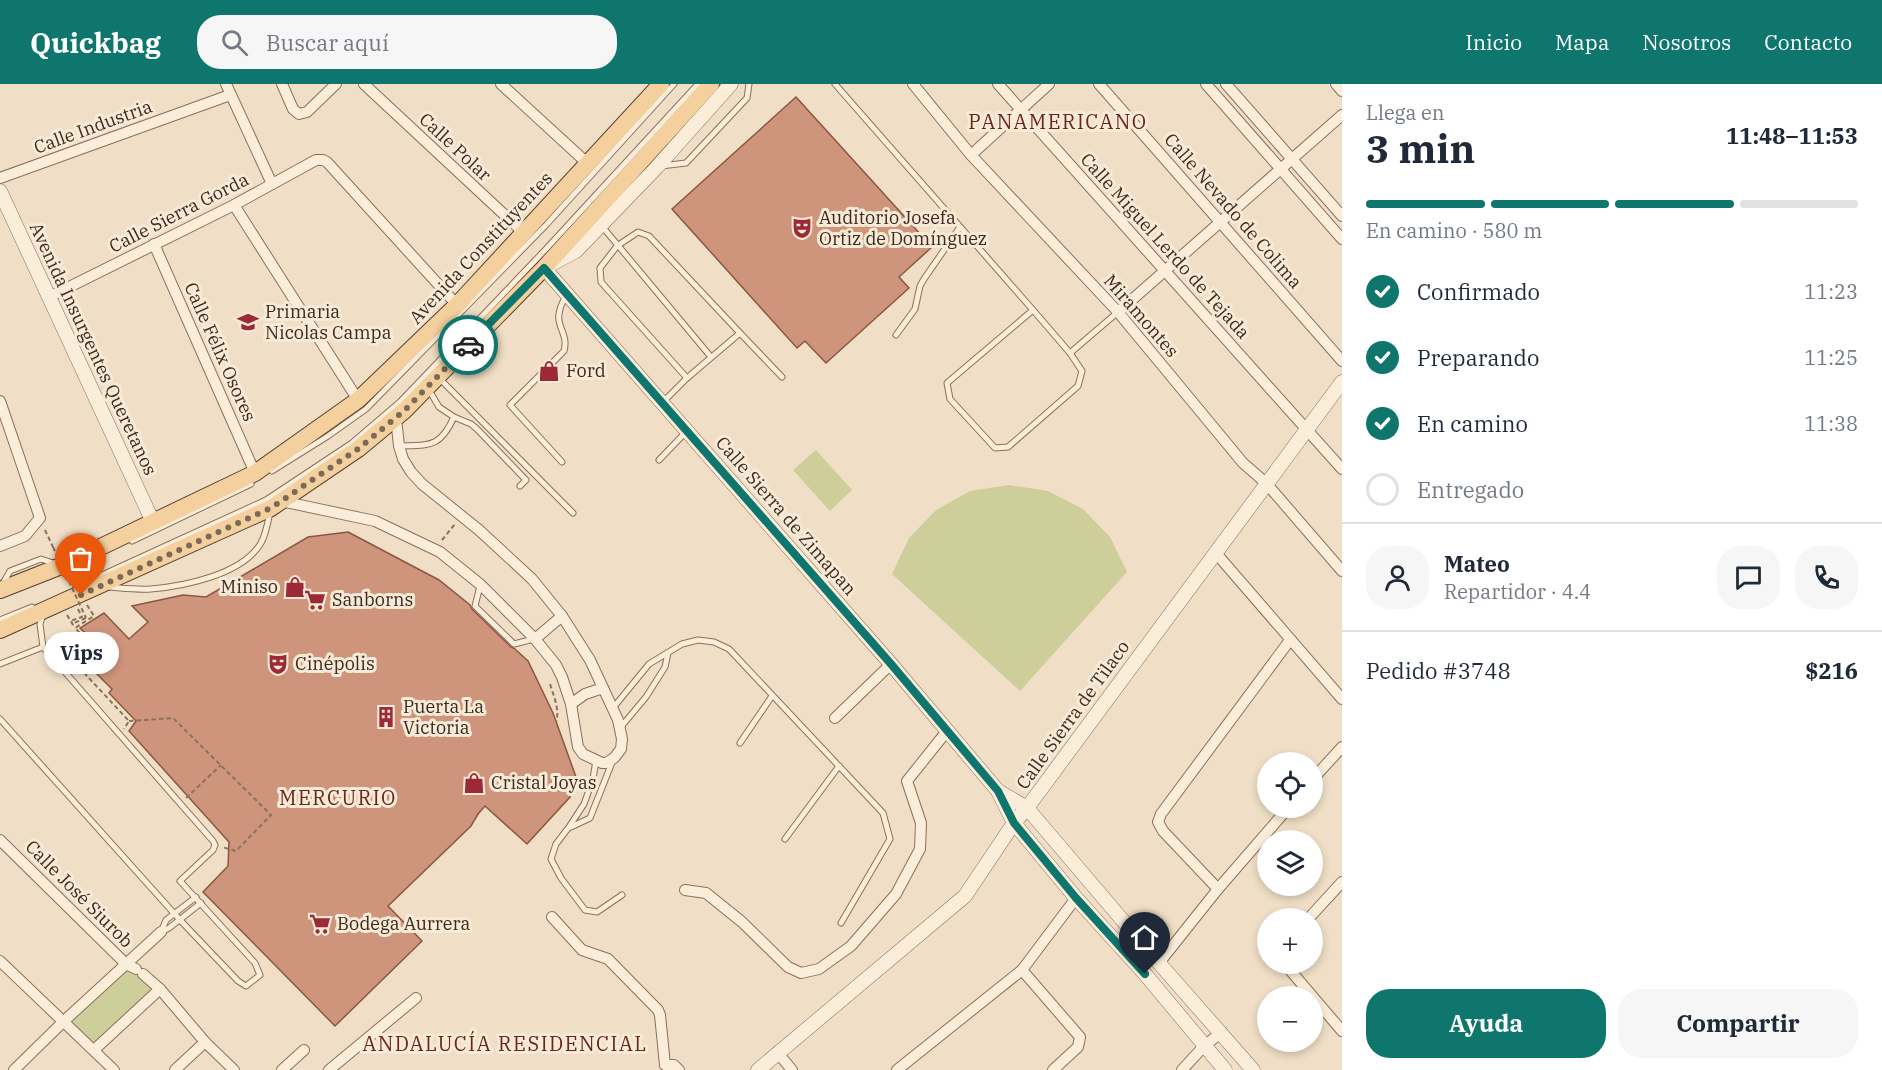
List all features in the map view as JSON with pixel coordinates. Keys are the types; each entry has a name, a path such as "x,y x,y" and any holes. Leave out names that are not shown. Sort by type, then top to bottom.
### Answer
{"main road":[{"name":"Avenida Constituyentes","path":"0,591 154,526 255,473 358,400 457,305 661,84"},
{"path":"0,630 40,608 74,593 98,587 276,504 358,449 396,418 544,268 711,84"}],"street":[{"path":"226,84 272,184"},
{"path":"282,84 293,109 299,114 308,112 336,84"},
{"name":"Calle Polar","path":"364,84 524,233"},
{"path":"501,84 587,163"},
{"path":"544,268 576,251 657,167 731,84"},
{"name":"Miramontes","path":"913,84 971,155 1118,312 1243,463 1266,483 1342,571"},
{"name":"Calle Miguel Lerdo de Tejada","path":"998,84 1342,469"},
{"path":"971,155 1049,84"},
{"name":"Calle Nevado de Colima","path":"1099,84 1342,361"},
{"path":"1206,84 1342,239"},
{"path":"1226,84 1342,216"},
{"path":"1336,84 1342,91"},
{"name":"Calle Industria","path":"0,178 230,95"},
{"path":"1118,312 1342,115"},
{"name":"Calle Sierra Gorda","path":"49,297 234,205 316,160 323,160 457,305"},
{"name":"Avenida Insurgentes Queretanos","path":"0,191 154,526"},
{"path":"234,205 358,400"},
{"name":"Calle Félix Osores","path":"154,244 255,473"},
{"name":"Calle Sierra de Zimapan","path":"544,268 891,664 998,791 1014,823 1076,898 1145,974 1226,1070"},
{"name":"Calle Sierra de Tilaco","path":"758,1070 965,896 1014,823 1028,808 1342,382"},
{"path":"0,401 40,518 25,536 0,546"},
{"path":"276,504 375,521 440,552 481,585 536,639 556,665 571,704 578,747 583,754 606,763 614,758 621,749 622,739 613,708 590,660 562,616 532,579 479,530 417,478 403,459 396,418"},
{"path":"1215,552 1342,699"},
{"path":"536,639 562,616"},
{"path":"1218,889 1163,831 1158,822 1161,814 1290,640"},
{"path":"835,718 891,664"},
{"path":"571,704 585,694 603,688"},
{"path":"686,890 706,893 742,922 788,967 801,973 819,969 851,946 896,894 920,849 921,823 907,781 946,731"},
{"path":"1323,768 1342,747"},
{"name":"Calle Sierra de Zimapan","path":"998,791 1028,808 1253,1070"},
{"path":"1159,963 1218,889 1279,818"},
{"name":"Calle José Siurob","path":"1,844 135,969 160,989 205,1042 234,1070"},
{"path":"1317,908 1342,882"},
{"path":"897,1070 910,1066 1022,970 1076,898"},
{"path":"552,916 582,950 608,959 658,1010 662,1068 674,1065 679,1070"},
{"path":"14,1070 64,1021 135,969 161,932"},
{"path":"0,961 114,1070"},
{"path":"1022,970 1080,1036 1078,1047 1053,1070"},
{"path":"1294,974 1340,1023"},
{"path":"94,1050 160,989"},
{"path":"329,1070 416,998"},
{"path":"1182,1070 1204,1046 1221,1032"},
{"path":"175,1070 205,1042"},
{"path":"282,1070 304,1050"},
{"path":"777,1053 792,1070"}],"lane":[{"path":"125,544 154,526 245,487 328,436 366,408 546,225 674,84"},
{"path":"74,593 266,500 352,442 400,402 547,248 698,84"},
{"path":"657,167 686,163 747,98 749,84"},
{"path":"835,84 1033,310 1082,370 1078,386 1008,447 995,448 950,399 947,383 1033,310"},
{"path":"601,225 711,357"},
{"path":"896,335 915,309 920,286 924,279 960,227"},
{"path":"687,378 601,282 600,268 617,246 638,232 649,236 782,377"},
{"path":"562,462 510,405 564,351 565,345 557,318 559,308 567,294"},
{"path":"1070,353 1118,312"},
{"path":"663,402 687,378 740,333"},
{"path":"432,381 440,407 477,429 526,480 520,486"},
{"path":"432,381 573,513"},
{"path":"399,446 430,445 441,439 454,417"},
{"path":"660,460 688,430"},
{"path":"98,587 149,589 196,580 230,569 246,559 260,544 276,504"},
{"path":"0,591 82,563"},
{"path":"481,585 475,606 483,614 514,644 536,639"},
{"path":"0,620 40,608 43,647 215,845 180,881 255,963 261,974 247,986 238,981 174,914 0,719"},
{"path":"613,708 649,664 682,644 698,640 714,642 729,649 883,813 890,838 841,923"},
{"path":"0,663 43,647"},
{"path":"620,728 646,697 666,667 668,653"},
{"path":"740,743 772,696"},
{"path":"569,828 590,818 614,758"},
{"path":"596,760 593,779 584,804 556,844 551,859 561,878 585,910 597,912 622,895"},
{"path":"785,839 839,766"},
{"path":"161,932 163,923 196,897"},
{"path":"161,932 170,928 201,903"}],"path":[{"path":"440,544 455,524"},
{"path":"43,525 84,618"},
{"path":"74,593 93,616 75,628 91,644 74,662 129,721"},
{"path":"550,684 557,706 558,720 556,722"},
{"path":"129,721 173,718 276,820"},
{"path":"120,735 129,721"},
{"path":"180,804 220,765"},
{"path":"215,845 236,851 271,815"}],"green space":[{"path":"816,450 852,490 830,511 793,470"},
{"path":"1009,485 1048,491 1083,509 1110,537 1127,572 1020,691 892,574 909,538 936,510 970,491"},
{"path":"128,969 156,990 95,1045 71,1022"}],"building":[{"name":"Auditorio Josefa Ortiz de Domínguez","path":"796,97 932,247 899,277 909,288 826,363 805,341 797,348 672,209"},
{"name":"Puerta La Victoria","path":"348,532 439,580 470,605 528,661 553,713 576,777 570,797 527,844 485,806 471,826 388,906 422,941 335,1026 203,892 228,866 229,842 129,731 136,721 109,693 112,689 82,659 97,644 80,628 104,613 129,639 148,622 132,606 183,595 206,597 308,537"}],"way so far":[{"path":"81,595 271,508 358,449 405,410 468,345"}],"place":[{"name":"Auditorio Josefa Ortiz de Domínguez","path":"802,228"},
{"name":"Primaria Nicolas Campa","path":"248,322"},
{"name":"Ford","path":"549,371"},
{"name":"Miniso","path":"295,587"},
{"name":"Vips","path":"81,595"},
{"name":"Sanborns","path":"315,600"},
{"name":"Cinépolis","path":"278,664"},
{"name":"Puerta La Victoria","path":"386,717"},
{"name":"Cristal Joyas","path":"474,783"},
{"name":"Bodega Aurrera","path":"320,924"}],"district":[{"name":"PANAMERICANO","path":"1058,122"},
{"name":"MERCURIO","path":"338,798"},
{"name":"ANDALUCÍA RESIDENCIAL","path":"505,1044"}],"route":[{"path":"468,345 544,268 891,664 998,791 1014,823 1076,898 1145,974"}]}
